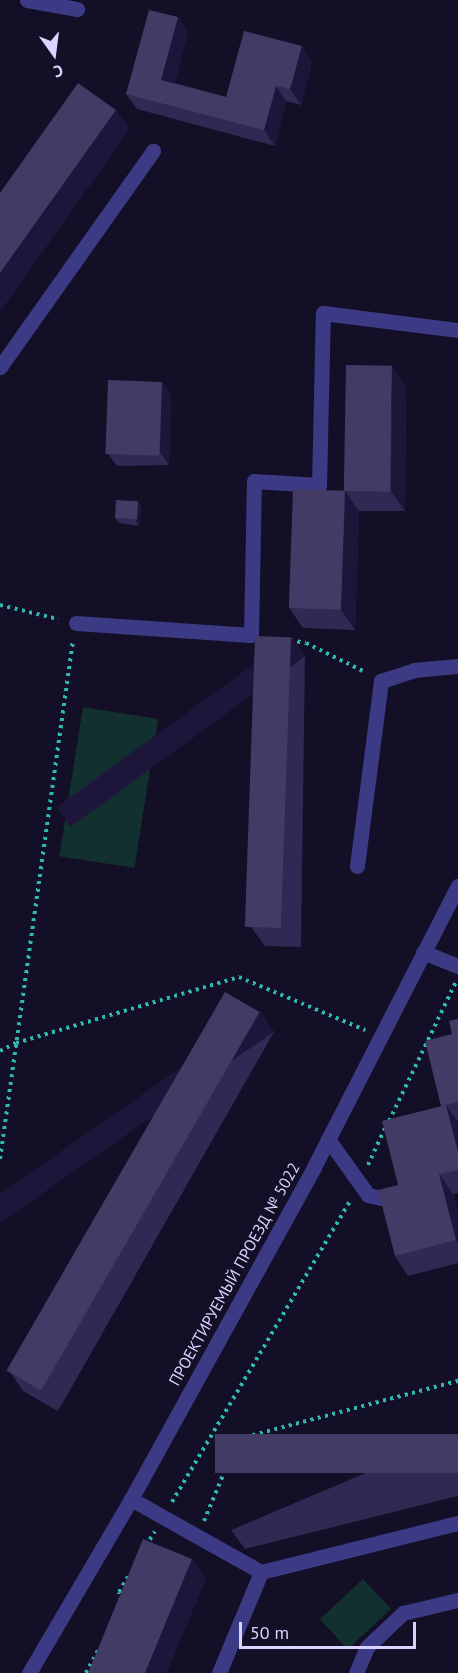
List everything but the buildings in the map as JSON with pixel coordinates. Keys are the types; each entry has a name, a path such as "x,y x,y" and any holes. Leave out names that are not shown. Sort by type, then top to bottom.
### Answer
{"street":[{"path":"27,0 77,9"},
{"path":"0,367 153,151"},
{"path":"76,623 252,635 254,481 319,485 323,314 458,330"},
{"path":"357,866 381,681 414,670 458,666"},
{"name":"ПРОЕКТИРУЕМЫЙ ПРОЕЗД № 5022","path":"29,1673 131,1499 328,1139 458,886"},
{"path":"423,952 458,966"},
{"path":"328,1139 359,1184 373,1198 393,1195"},
{"path":"131,1499 261,1572 458,1523"},
{"path":"219,1673 261,1572"},
{"path":"356,1673 367,1647 403,1613 458,1600"}],"path":[{"path":"0,605 76,623 0,1159"},
{"path":"284,639 306,643 381,681"},
{"path":"0,1051 16,1043 239,977 380,1036"},
{"path":"141,1554 359,1184 458,979"},
{"path":"198,1536 238,1440 458,1381"},
{"path":"122,1607 119,1592 135,1563"},
{"path":"86,1673 101,1645"}],"green space":[{"path":"83,707 158,719 134,868 59,856"},
{"path":"363,1579 391,1609 348,1649 320,1619"}]}
